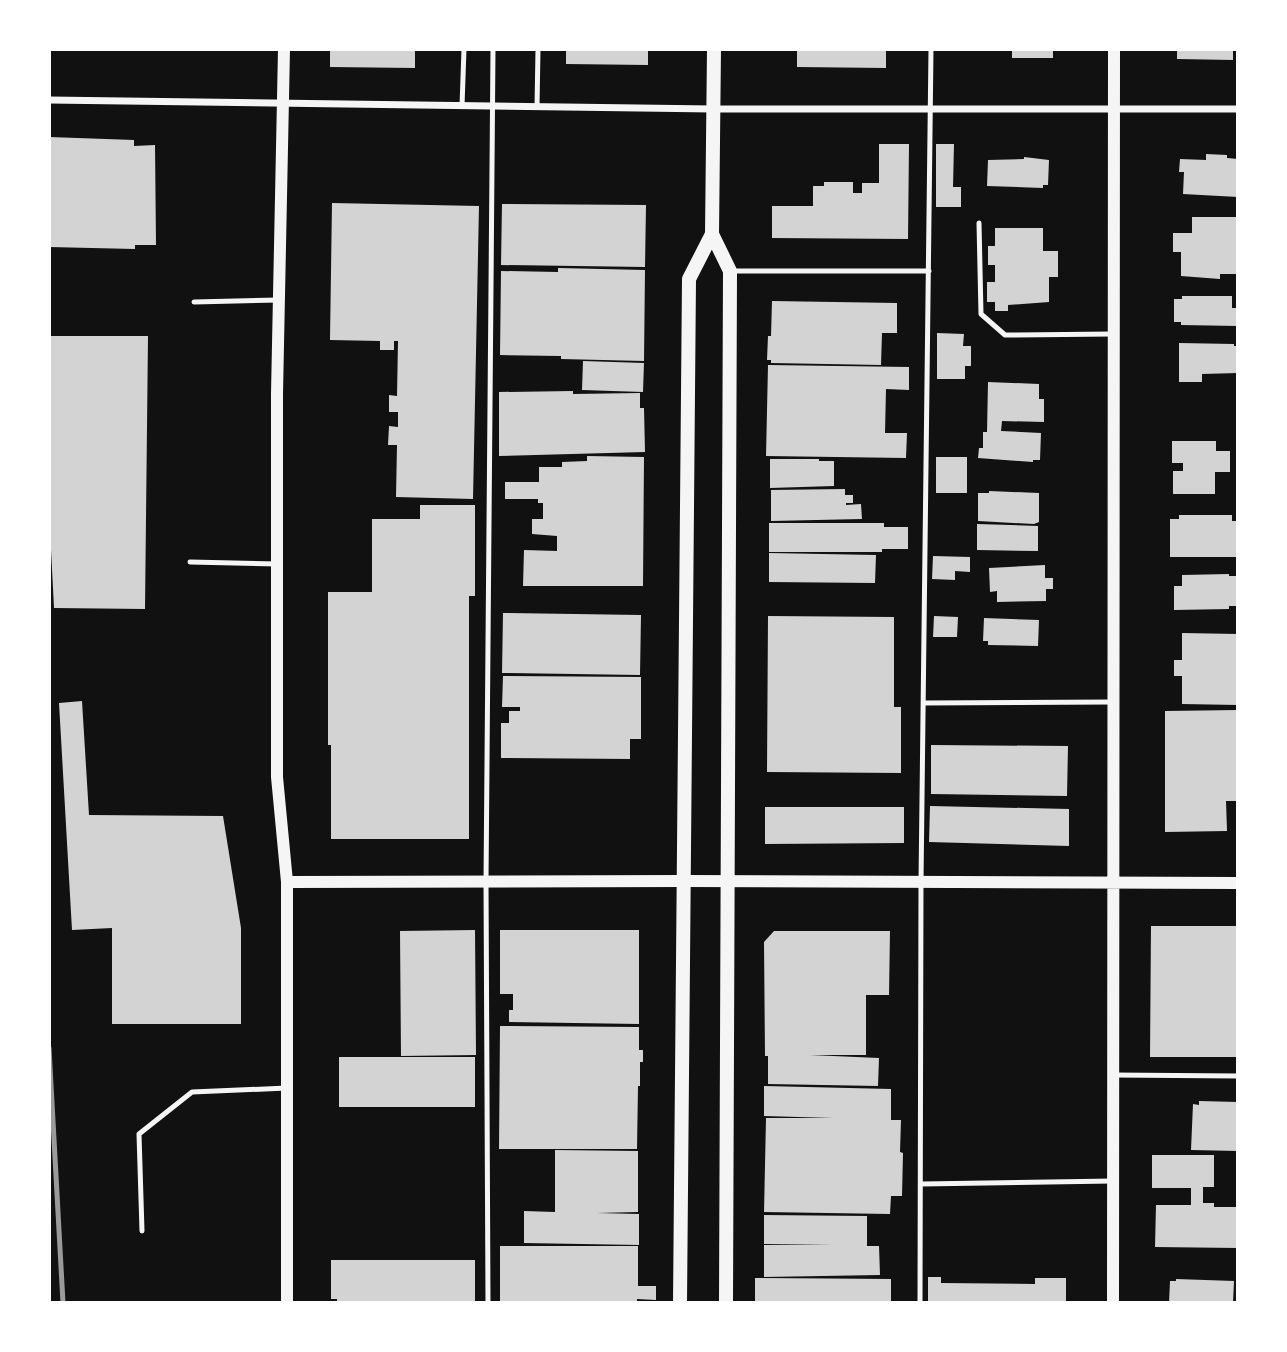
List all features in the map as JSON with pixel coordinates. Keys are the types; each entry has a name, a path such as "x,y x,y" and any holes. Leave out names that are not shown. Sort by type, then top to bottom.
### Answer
{"main road":[{"path":"714,49 712,234 730,271 726,1303"},
{"path":"680,1303 689,279 712,234"}],"street":[{"path":"284,49 277,394 277,777 287,882 287,1303"},
{"path":"1113,1303 1114,49"},
{"path":"49,100 537,107 1238,109"},
{"path":"287,882 1238,883"}],"lane":[{"path":"462,106 464,49"},
{"path":"488,1303 486,881 493,49"},
{"path":"537,107 538,49"},
{"path":"920,1303 921,882 931,49"},
{"path":"979,223 981,314 1005,335 1115,334"},
{"path":"730,271 929,271"},
{"path":"194,302 280,300"},
{"path":"190,562 278,564"},
{"path":"924,703 1112,702"},
{"path":"1113,1075 1238,1076"},
{"path":"142,1231 139,1134 192,1091 287,1088"},
{"path":"921,1184 1113,1181"}],"building":[{"path":"330,49 415,49 415,68 330,67"},
{"path":"566,49 648,49 648,65 566,64"},
{"path":"797,49 886,49 886,68 797,67"},
{"path":"1012,49 1053,49 1053,58 1012,58"},
{"path":"1177,49 1233,49 1233,60 1177,59"},
{"path":"49,137 134,140 134,146 155,145 156,245 135,245 135,249 49,247"},
{"path":"879,144 909,144 908,239 772,238 772,206 813,206 813,186 824,186 824,182 853,182 853,193 862,193 862,183 879,183"},
{"path":"936,144 954,144 953,187 961,187 961,207 936,207"},
{"path":"1206,154 1227,155 1227,158 1238,159 1238,197 1183,194 1184,172 1179,172 1180,159 1206,160"},
{"path":"1024,157 1049,160 1048,185 1043,185 1043,188 987,186 988,160"},
{"path":"332,203 479,206 473,499 396,497 397,445 388,445 389,426 398,427 398,412 389,412 389,395 397,396 398,341 394,341 394,350 380,350 380,341 330,340"},
{"path":"502,204 646,205 645,267 501,265"},
{"path":"1192,217 1238,217 1238,274 1220,274 1220,279 1181,276 1181,252 1173,252 1173,233 1192,233"},
{"path":"995,228 1043,228 1043,251 1058,251 1058,277 1049,277 1049,302 1008,305 1008,311 995,311 995,302 987,302 987,282 995,282 995,265 988,265 988,246 995,246"},
{"path":"558,268 645,270 644,361 500,355 501,271 558,272"},
{"path":"1182,296 1232,296 1232,308 1238,308 1238,326 1181,325 1181,322 1174,322 1174,299 1182,299"},
{"path":"772,301 897,303 897,333 882,333 881,365 771,363 771,360 767,360"},
{"path":"937,333 964,334 963,346 971,346 971,366 965,366 965,379 937,379"},
{"path":"49,336 148,336 145,609 54,608 49,511"},
{"path":"1179,343 1238,346 1238,373 1202,374 1202,382 1179,382"},
{"path":"583,361 644,363 643,392 582,390"},
{"path":"768,365 909,367 909,390 886,389 885,433 907,433 906,458 766,456"},
{"path":"988,382 1039,384 1039,399 1044,399 1044,422 1002,421 1001,431 1041,433 1040,460 1033,462 978,458 979,448 983,448 983,432 987,432"},
{"path":"573,391 573,394 640,393 640,408 644,408 645,452 499,456 499,392"},
{"path":"1172,441 1216,441 1216,451 1230,451 1230,472 1215,472 1215,494 1173,494 1173,471 1183,471 1183,463 1172,463"},
{"path":"587,456 644,457 643,586 523,586 524,550 557,551 557,536 532,534 532,519 543,519 543,503 538,503 538,499 505,499 505,482 539,482 539,467 562,467 562,462 587,461"},
{"path":"936,457 967,457 967,493 936,493"},
{"path":"770,459 834,461 834,486 770,488"},
{"path":"845,489 845,495 853,495 853,503 846,505 861,504 862,519 771,521 771,490"},
{"path":"978,493 1039,493 1039,522 978,521"},
{"path":"420,505 475,505 475,596 469,596 469,839 331,839 328,592 372,592 372,519 420,519"},
{"path":"1179,515 1232,515 1232,521 1238,521 1238,557 1170,557 1170,519 1179,519"},
{"path":"769,523 884,523 884,527 908,527 908,549 882,549 882,552 769,552"},
{"path":"977,524 1038,526 1038,551 977,550"},
{"path":"769,553 876,555 875,583 769,582"},
{"path":"933,556 970,557 970,572 955,571 955,580 932,579"},
{"path":"1045,565 1045,578 1053,578 1053,589 1046,589 1046,601 997,602 997,591 990,592 989,568"},
{"path":"1182,575 1238,576 1237,606 1229,606 1229,609 1174,610 1174,586 1182,586"},
{"path":"503,613 641,615 640,675 502,673"},
{"path":"768,616 894,617 894,707 901,707 901,773 767,772"},
{"path":"934,616 958,617 957,637 933,637"},
{"path":"984,618 1039,620 1038,646 988,645 988,641 983,641"},
{"path":"1182,633 1238,634 1238,705 1182,704 1182,676 1174,676 1174,660 1182,660"},
{"path":"503,676 641,677 641,739 630,739 630,759 501,758 501,723 509,723 509,711 520,711 520,707 502,707"},
{"path":"82,701 89,815 223,816 241,928 241,1024 112,1024 112,928 72,930 59,703"},
{"path":"1238,710 1238,801 1226,801 1227,831 1165,832 1165,711"},
{"path":"931,745 1068,746 1067,796 931,794"},
{"path":"930,806 1069,809 1069,846 929,842"},
{"path":"765,807 904,807 904,843 765,844"},
{"path":"1151,926 1238,926 1238,1057 1150,1057"},
{"path":"475,930 476,1055 401,1056 400,931"},
{"path":"500,930 639,930 639,1024 509,1022 509,1010 513,1010 513,994 500,994"},
{"path":"774,931 890,931 889,995 866,995 866,1055 810,1055 879,1058 878,1086 768,1084 768,1056 765,1056 764,942"},
{"path":"500,1026 639,1027 639,1050 643,1050 643,1062 640,1062 638,1086 637,1149 499,1149"},
{"path":"339,1057 475,1057 475,1107 339,1107"},
{"path":"764,1086 891,1089 891,1120 901,1120 900,1152 903,1153 902,1196 891,1196 890,1214 764,1212 766,1118 833,1118 764,1116"},
{"path":"1199,1101 1238,1102 1238,1151 1191,1150 1193,1104 1199,1105"},
{"path":"555,1150 638,1151 638,1212 597,1213 639,1214 639,1245 524,1243 524,1211 555,1212"},
{"path":"1152,1155 1214,1155 1214,1187 1203,1187 1203,1203 1214,1203 1214,1207 1238,1207 1238,1248 1155,1247 1156,1205 1191,1205 1191,1188 1152,1188"},
{"path":"764,1215 867,1216 867,1246 879,1246 880,1275 764,1277 764,1245 833,1245 764,1244"},
{"path":"500,1246 638,1246 638,1286 656,1286 656,1300 637,1299 637,1303 500,1303"},
{"path":"331,1260 475,1260 475,1303 337,1303 337,1299 331,1299"},
{"path":"928,1277 941,1277 941,1283 1035,1284 1035,1278 1066,1278 1066,1303 928,1303"},
{"path":"755,1278 891,1279 891,1303 755,1303"},
{"path":"1170,1281 1234,1281 1233,1303 1169,1303"}],"railway":[{"path":"49,1048 63,1303"}]}
